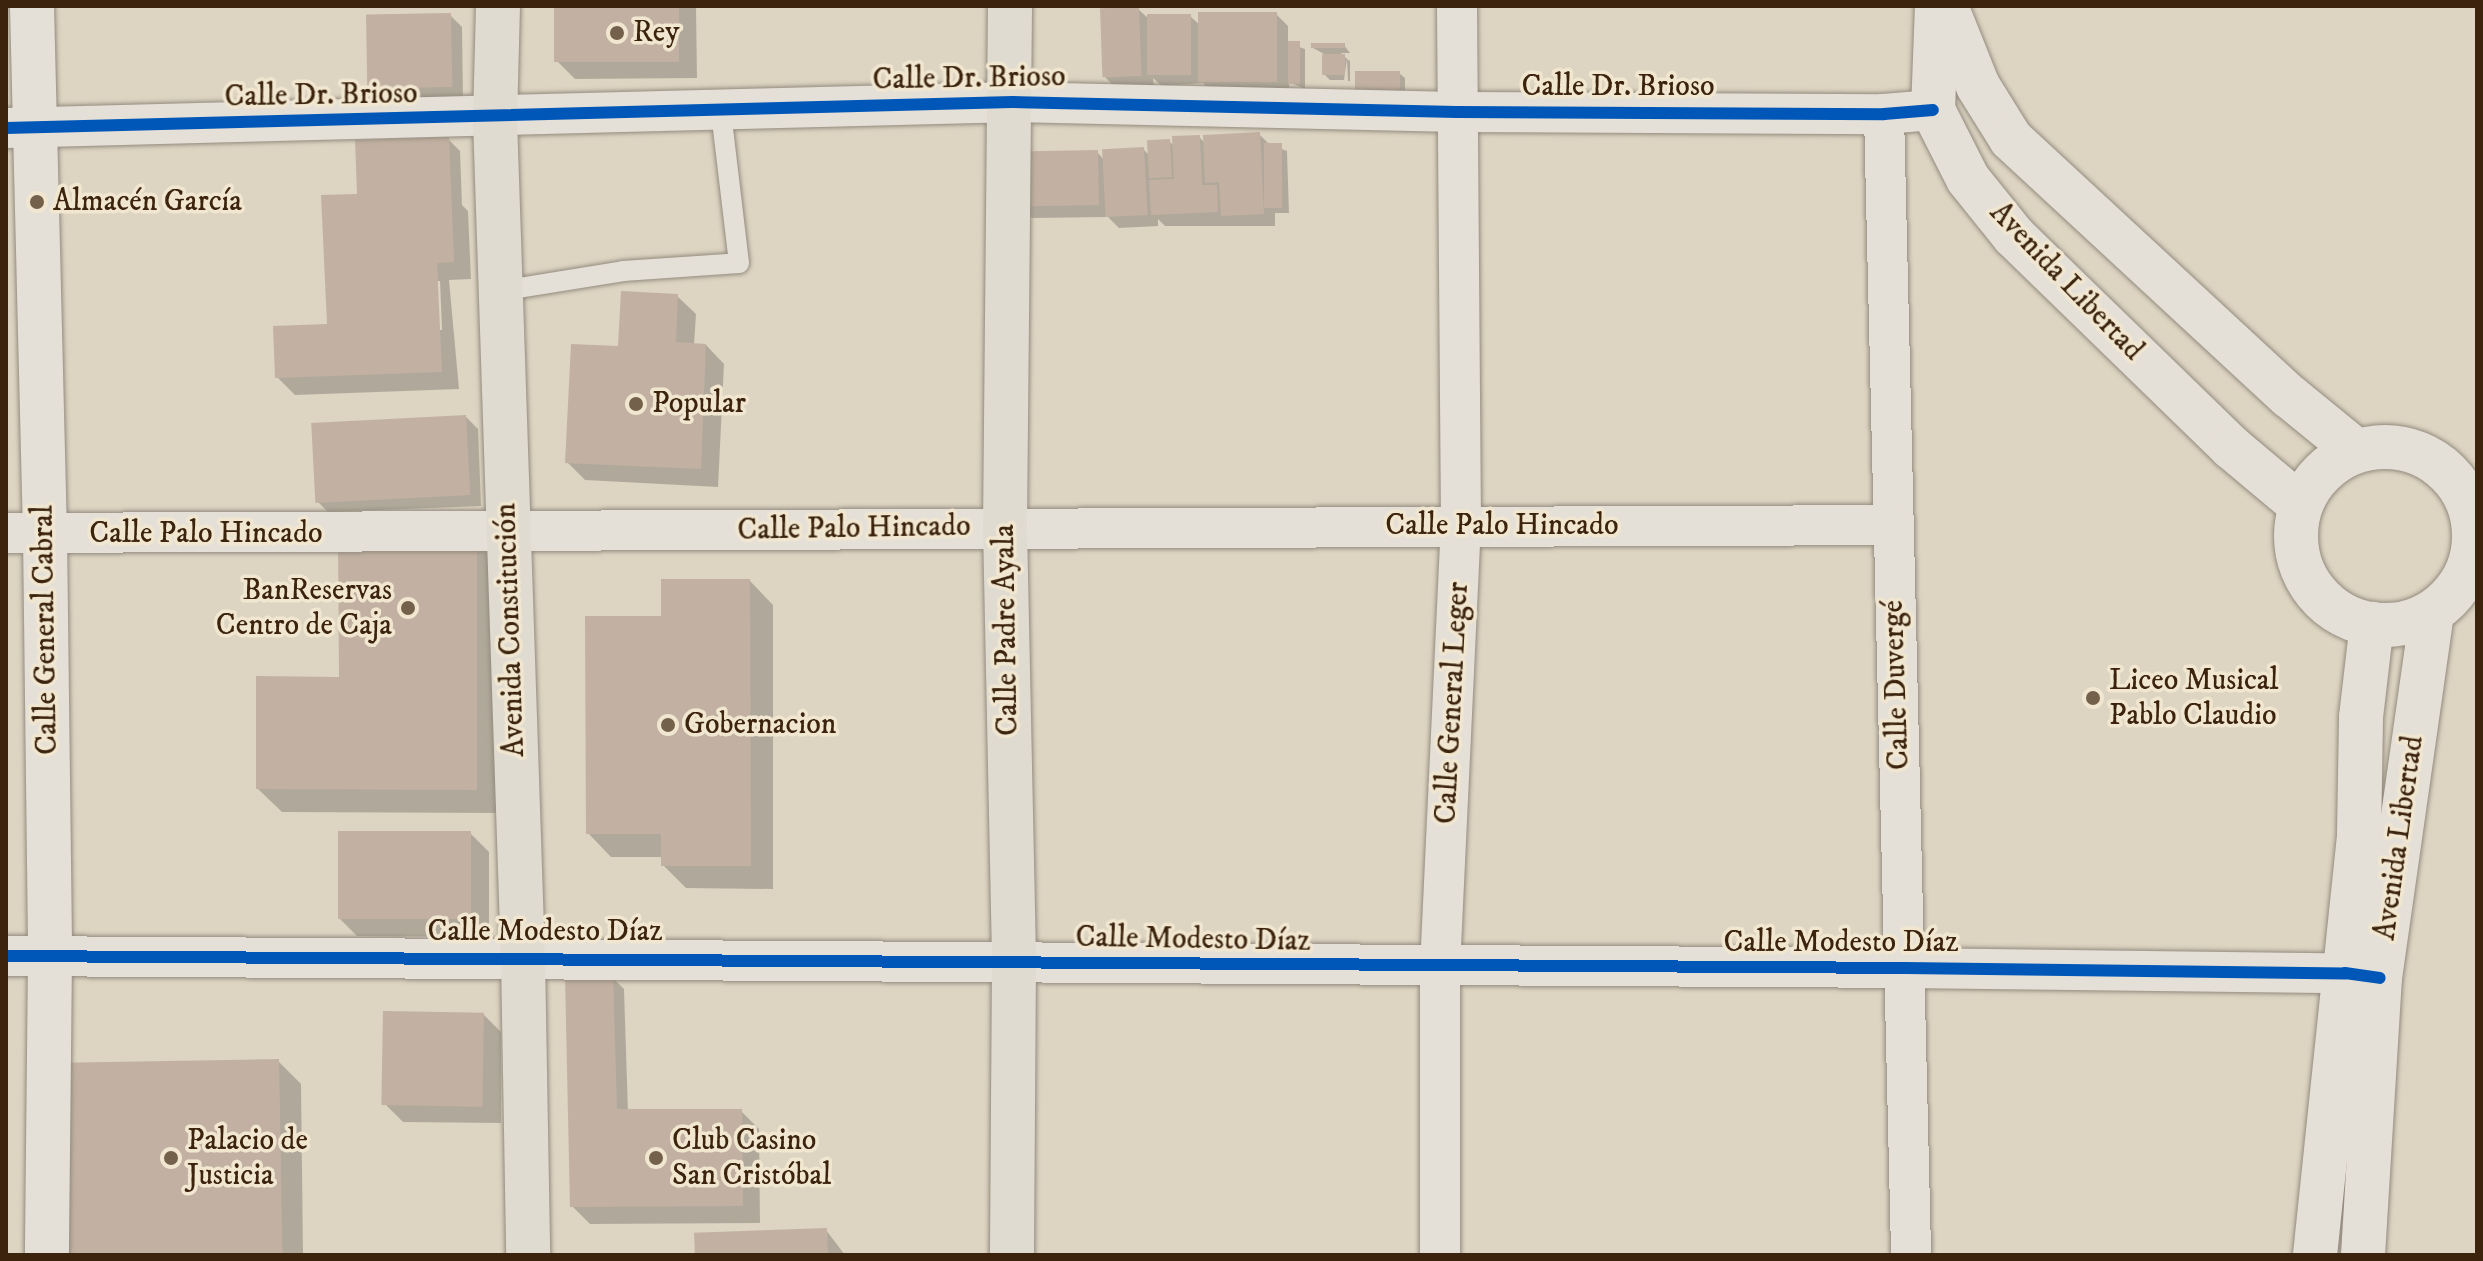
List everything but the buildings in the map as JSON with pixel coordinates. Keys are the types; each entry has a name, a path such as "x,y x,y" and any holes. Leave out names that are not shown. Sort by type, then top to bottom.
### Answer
{"main road":[{"name":"Calle General Cabral","path":"32,6 22,128 26,534 50,958 47,1255"},
{"name":"Avenida Constitución","path":"498,6 495,119 523,957 528,1255"},
{"name":"Calle Padre Ayala","path":"1010,6 1013,102 1005,527 1014,964 1012,1255"},
{"name":"Avenida Libertad","path":"1937,6 1933,110 1968,179 2014,236 2231,447 2300,505"},
{"name":"Avenida Libertad","path":"1946,6 1978,86 2011,139 2289,396 2355,450"},
{"path":"2403,448 2432,459 2455,479 2471,506 2476,536 2470,566 2455,593 2432,613 2392,626 2372,624 2342,614 2309,581 2296,536 2300,505 2325,469 2355,450 2403,448"},
{"name":"Avenida Libertad","path":"2315,1255 2362,976 2432,613"},
{"name":"Avenida Libertad","path":"2363,1255 2362,976 2372,624"}],"street":[{"name":"Calle General Leger","path":"1440,1255 1440,968 1461,526 1457,6"},
{"name":"Calle Dr. Brioso","path":"22,128 495,119 1013,102 1457,112 1884,114 1933,110"},
{"name":"Calle Duvergé","path":"1884,114 1911,1255"},
{"name":"Calle Palo Hincado","path":"26,534 1893,525"},
{"name":"Calle Modesto Díaz","path":"6,956 523,957 1440,968 1905,968 2362,976"}],"lane":[{"path":"500,291 623,271 739,263 721,112"}],"cycle path":[{"path":"6,128 1013,102 1457,112 1884,114 1933,110"},
{"path":"6,956 1905,968 2345,973 2380,978"}],"place":[{"name":"Rey","path":"617,33"},
{"name":"Almacén García","path":"37,202"},
{"name":"Popular","path":"636,404"},
{"name":"BanReservas Centro de Caja","path":"408,608"},
{"name":"Liceo Musical Pablo Claudio","path":"2093,698"},
{"name":"Gobernacion","path":"668,725"},
{"name":"Palacio de Justicia","path":"171,1158"},
{"name":"Club Casino San Cristóbal","path":"656,1158"}]}
